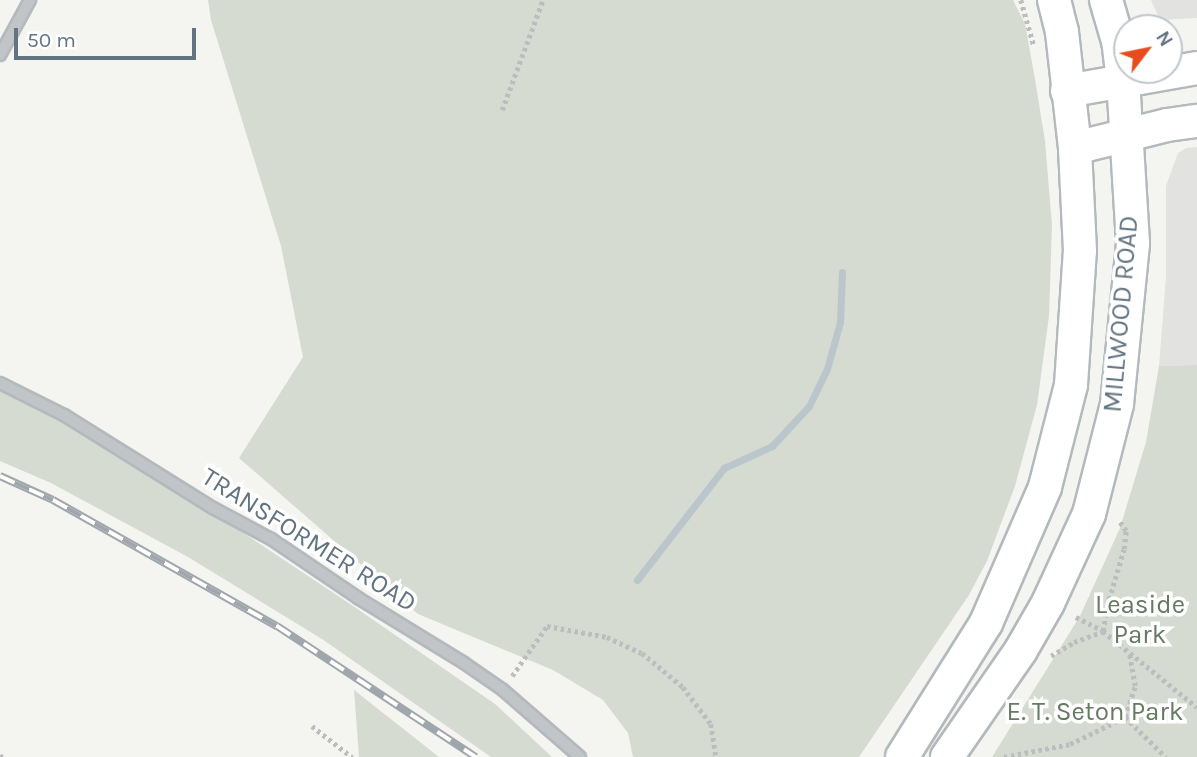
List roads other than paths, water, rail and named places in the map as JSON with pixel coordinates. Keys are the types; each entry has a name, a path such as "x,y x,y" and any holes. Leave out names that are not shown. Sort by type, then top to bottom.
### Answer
{"main road":[{"name":"MILLWOOD ROAD","path":"902,757 982,632 1045,487 1072,377 1080,251 1075,148 1062,32 1054,0"},
{"name":"MILLWOOD ROAD","path":"1106,0 1113,24"},
{"path":"1067,91 1113,82"},
{"name":"MILLWOOD ROAD","path":"947,757 1021,650 1089,514 1119,394 1133,243 1123,84"},
{"path":"1075,148 1197,121"}],"lane":[{"path":"0,55 30,0"},
{"name":"TRANSFORMER ROAD","path":"0,383 64,415 213,508 271,539 503,690 580,757"}],"waterway":[{"path":"637,580 724,468 772,446 809,406 827,369 840,322 842,272"}],"railway":[{"path":"0,476 53,500 277,626 476,757"}],"park label":[{"name":"Leaside Park","path":"1140,620"},
{"name":"E. T. Seton Park","path":"1095,712"}]}
